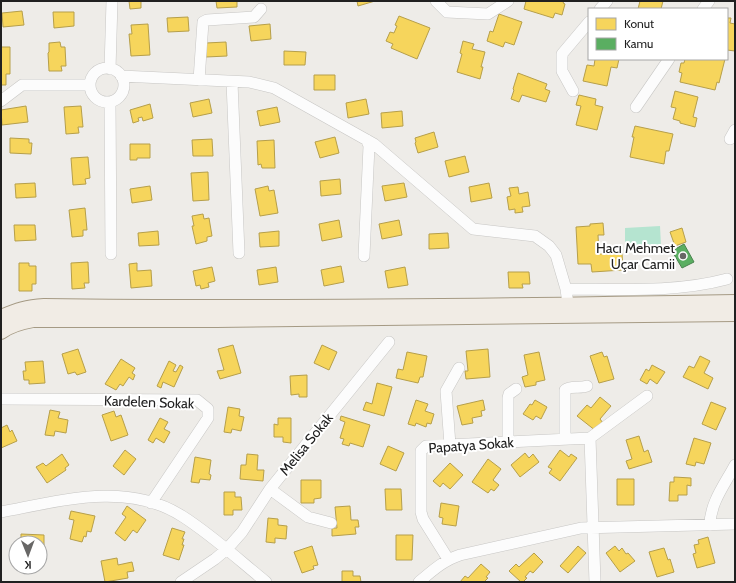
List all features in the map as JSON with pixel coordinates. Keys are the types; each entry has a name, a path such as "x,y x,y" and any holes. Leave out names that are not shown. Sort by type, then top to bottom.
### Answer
{"main road":[{"path":"1,332 6,328 21,322 30,314 44,306 173,308 735,302"},
{"path":"1,317 17,310 30,314 216,320 735,314"}],"street":[{"path":"110,69 112,1"},
{"path":"436,1 447,12 488,14 508,1"},
{"path":"199,80 203,22 207,20 254,17 261,9"},
{"path":"573,91 562,71 562,54 588,23"},
{"path":"636,106 668,60"},
{"path":"110,69 118,72 121,76 124,88 116,99 110,102 98,100 91,91 91,79 99,70 110,69"},
{"path":"121,76 249,82 274,88 374,144 473,230 535,236 549,246 556,255 566,289 568,304"},
{"path":"232,82 239,254"},
{"path":"1,101 22,85 90,85"},
{"path":"110,102 112,254"},
{"path":"364,256 369,146 367,140"},
{"path":"566,289 657,289 708,284 727,279"},
{"name":"Melisa Sokak","path":"181,582 215,559 242,532 270,489 389,342"},
{"path":"450,445 446,391 459,368"},
{"path":"565,439 565,390 569,388 587,386"},
{"path":"508,442 508,398 509,394 516,389"},
{"path":"595,582 590,438 647,396"},
{"name":"Kardelen Sokak","path":"1,399 197,400 208,409 208,418 152,503"},
{"name":"Papatya Sokak","path":"448,559 423,519 421,512 421,450 426,446 590,438"},
{"path":"710,525 711,510 735,465"},
{"path":"270,489 308,517 331,523"},
{"path":"1,512 88,497 109,495 132,498 152,503 181,515 266,582"},
{"path":"420,582 440,564 460,554 582,528 735,524"}],"green space":[{"path":"660,226 661,246 625,247 625,228"}],"building: Konut":[{"path":"129,1 141,1 141,8 130,9"},
{"path":"216,1 237,1 237,7 217,8"},
{"path":"357,1 375,1 358,6"},
{"path":"526,1 564,1 563,3 565,4 562,15 555,13 553,18 524,9"},
{"path":"640,1 663,1 661,8 638,8"},
{"path":"22,11 24,25 3,27 2,13"},
{"path":"53,12 74,12 74,26 54,28"},
{"path":"499,14 522,22 514,45 505,42 503,47 487,41 490,31 493,32"},
{"path":"399,16 430,28 417,59 391,48 393,44 386,41 390,32 394,33 397,26 395,25"},
{"path":"188,17 189,31 168,32 167,18"},
{"path":"728,18 731,18 730,23 735,24 735,51 728,50"},
{"path":"148,24 150,55 131,56 129,34 132,34 131,25"},
{"path":"270,24 271,39 251,41 249,26"},
{"path":"463,41 474,44 472,49 485,52 481,67 483,67 480,79 457,72 462,54 460,53"},
{"path":"60,42 61,47 65,47 66,66 61,66 62,71 49,71 49,43"},
{"path":"226,42 227,56 206,57 206,43"},
{"path":"1,47 10,47 10,74 6,74 6,85 1,85"},
{"path":"284,51 306,52 305,65 284,65"},
{"path":"595,60 619,60 617,68 611,67 607,86 583,81 587,65 594,66"},
{"path":"685,60 725,60 719,83 717,82 715,90 680,82 682,73 679,72 681,63 684,63"},
{"path":"518,73 547,84 545,89 550,91 546,102 522,95 519,102 511,99"},
{"path":"314,75 335,75 335,90 314,90"},
{"path":"675,91 698,97 693,117 697,118 695,127 680,123 680,121 673,119 676,108 671,107"},
{"path":"579,95 596,99 595,105 603,107 597,130 576,125 581,106 576,105"},
{"path":"209,99 212,113 193,117 190,103"},
{"path":"366,99 369,114 348,118 346,103"},
{"path":"150,104 153,118 143,121 142,117 138,118 139,121 133,123 130,110"},
{"path":"26,106 28,122 2,125 1,110"},
{"path":"81,106 83,127 78,127 79,133 66,134 64,107"},
{"path":"277,107 280,122 260,126 257,111"},
{"path":"402,111 403,126 382,128 381,113"},
{"path":"635,126 673,134 669,151 666,151 664,164 630,157 634,137 632,137"},
{"path":"434,132 438,147 418,153 415,138"},
{"path":"335,137 339,153 320,158 315,142"},
{"path":"10,138 29,139 29,143 32,143 31,154 10,153"},
{"path":"212,139 213,156 193,156 192,140"},
{"path":"274,140 275,168 262,168 261,164 258,165 257,141"},
{"path":"130,144 150,144 150,158 137,158 137,160 130,160"},
{"path":"465,156 469,172 449,177 445,161"},
{"path":"88,157 90,178 85,179 86,184 73,185 71,158"},
{"path":"208,172 209,200 193,201 191,173"},
{"path":"340,179 341,194 321,196 320,181"},
{"path":"35,183 36,197 16,198 15,184"},
{"path":"404,183 407,197 385,201 382,186"},
{"path":"489,183 492,198 471,202 469,187"},
{"path":"150,186 152,200 132,203 130,189"},
{"path":"268,186 269,191 274,190 278,213 260,216 255,189"},
{"path":"518,187 519,194 528,192 530,206 522,207 523,212 515,213 515,209 509,210 507,197 511,196 509,188"},
{"path":"85,208 87,230 83,230 83,236 72,237 69,210"},
{"path":"203,214 204,219 209,218 212,236 207,237 207,241 196,244 192,226 194,226 192,216"},
{"path":"339,220 342,237 322,241 319,224"},
{"path":"399,220 402,235 382,239 379,224"},
{"path":"603,223 604,235 598,235 599,254 622,253 623,270 592,272 591,264 578,264 576,227"},
{"path":"14,225 35,225 36,240 15,241"},
{"path":"682,228 686,242 675,246 670,232"},
{"path":"158,231 159,245 139,246 138,233"},
{"path":"279,231 279,246 260,247 259,233"},
{"path":"448,233 449,248 429,249 429,234"},
{"path":"88,262 89,283 84,283 85,288 72,289 71,263"},
{"path":"19,263 29,263 29,266 36,266 36,284 32,284 32,291 19,291"},
{"path":"137,263 137,271 151,270 152,286 131,288 129,264"},
{"path":"341,266 344,282 324,286 321,270"},
{"path":"212,267 215,281 208,283 209,287 201,289 200,285 196,286 193,271"},
{"path":"276,267 278,282 259,285 257,270"},
{"path":"405,267 408,285 388,288 385,271"},
{"path":"508,272 529,272 530,284 522,284 523,288 509,288"},
{"path":"233,345 241,373 220,379 217,371 224,370 218,349"},
{"path":"322,345 337,352 329,370 314,363"},
{"path":"78,349 86,372 77,375 75,372 68,374 62,354"},
{"path":"488,349 490,377 466,379 465,371 468,371 466,351"},
{"path":"407,352 427,356 423,377 420,377 418,383 396,378 398,369 403,370"},
{"path":"539,352 545,380 536,382 536,385 525,387 522,377 528,375 524,355"},
{"path":"602,352 604,357 607,356 614,379 599,383 590,356"},
{"path":"700,356 710,361 704,373 713,378 708,389 683,377 689,366 694,368"},
{"path":"121,359 135,368 132,373 135,375 133,380 129,377 123,386 120,384 116,390 105,384"},
{"path":"43,361 45,383 29,384 29,380 24,380 23,371 26,371 25,362"},
{"path":"169,361 176,365 173,371 176,372 180,365 183,367 174,387 163,382 161,388 157,386"},
{"path":"652,365 665,372 657,384 650,379 647,384 640,380 646,369 649,371"},
{"path":"307,375 307,397 299,397 299,394 291,395 290,376"},
{"path":"377,383 392,387 384,416 363,410 366,402 372,404"},
{"path":"600,397 611,406 600,419 603,423 596,431 577,416 587,405 591,408"},
{"path":"416,400 428,404 425,411 434,414 431,424 427,423 426,427 416,423 415,426 408,424"},
{"path":"483,400 485,410 481,411 482,416 472,418 473,423 462,425 457,406"},
{"path":"535,400 547,407 541,419 536,416 533,420 523,414"},
{"path":"711,402 726,408 716,430 702,424"},
{"path":"228,407 240,409 239,416 244,417 241,431 232,429 231,433 224,432"},
{"path":"50,410 60,412 58,418 68,420 66,433 55,431 54,436 45,435"},
{"path":"114,411 116,417 121,415 128,435 111,441 102,415"},
{"path":"341,416 370,425 363,447 350,443 349,446 342,444 344,439 340,438 345,422 340,420"},
{"path":"160,418 168,422 164,429 170,432 164,443 156,438 153,443 148,440"},
{"path":"278,418 291,418 291,443 283,442 283,437 274,437 274,424 278,425"},
{"path":"7,425 10,432 12,430 17,441 1,448 1,428"},
{"path":"639,436 644,452 648,450 652,462 629,469 626,461 632,459 626,440"},
{"path":"694,438 711,443 704,464 696,462 695,466 686,464"},
{"path":"388,446 404,453 396,471 380,464"},
{"path":"125,450 136,459 124,475 113,466"},
{"path":"560,450 569,457 571,454 577,458 560,481 549,473 552,469 548,467"},
{"path":"525,453 529,458 533,454 539,462 520,477 511,465"},
{"path":"62,454 69,465 65,468 66,470 47,483 36,467 43,463 46,466"},
{"path":"247,454 258,455 257,470 264,470 263,481 240,479 241,465 246,465"},
{"path":"195,457 211,460 209,474 211,475 210,480 200,479 199,483 191,482"},
{"path":"488,459 501,469 493,480 499,485 494,491 491,489 488,493 472,482"},
{"path":"450,463 463,475 450,489 443,483 440,487 433,481"},
{"path":"674,477 691,478 691,486 687,485 687,495 678,495 678,501 669,501 670,482 674,482"},
{"path":"617,479 634,479 634,505 617,505"},
{"path":"301,480 321,480 321,498 314,499 314,503 301,503"},
{"path":"385,489 401,489 402,510 386,510"},
{"path":"224,492 235,492 235,497 241,497 242,510 233,510 233,515 224,515"},
{"path":"441,503 459,506 456,526 442,524 443,518 439,517"},
{"path":"127,506 146,520 137,533 133,530 125,541 115,533 126,517 122,514"},
{"path":"350,506 351,520 358,520 359,527 355,527 356,534 332,536 332,528 337,528 335,507"},
{"path":"71,511 95,516 91,532 87,531 86,537 84,536 82,542 70,539 74,520 69,519"},
{"path":"268,518 278,519 278,525 287,526 286,539 275,538 275,543 266,542"},
{"path":"172,528 185,532 182,539 184,539 182,545 184,545 179,560 163,555"},
{"path":"21,534 44,535 21,535"},
{"path":"396,535 413,535 412,560 396,560"},
{"path":"708,537 715,563 697,568 693,554 696,553 694,545 699,544 698,540"},
{"path":"312,546 318,565 313,566 314,569 302,573 294,552"},
{"path":"578,546 586,553 568,573 560,566"},
{"path":"615,546 619,551 622,548 626,554 628,553 635,561 620,572 606,553"},
{"path":"664,548 668,560 670,559 674,572 657,577 649,552"},
{"path":"534,553 543,562 533,573 530,571 525,577 527,578 521,582 509,571 516,564 519,567"},
{"path":"117,558 118,565 132,562 134,571 127,572 128,578 105,582 101,561"},
{"path":"481,564 490,572 486,577 488,578 484,582 460,582 465,576 468,578"},
{"path":"342,571 353,571 353,576 360,576 361,582 342,582"}],"building: Kamu":[{"name":"Hacı Mehmet Uçar Camii","path":"684,244 694,262 682,268 672,251"}],"place":[{"name":"Hacı Mehmet Uçar Camii","path":"683,256"}]}
